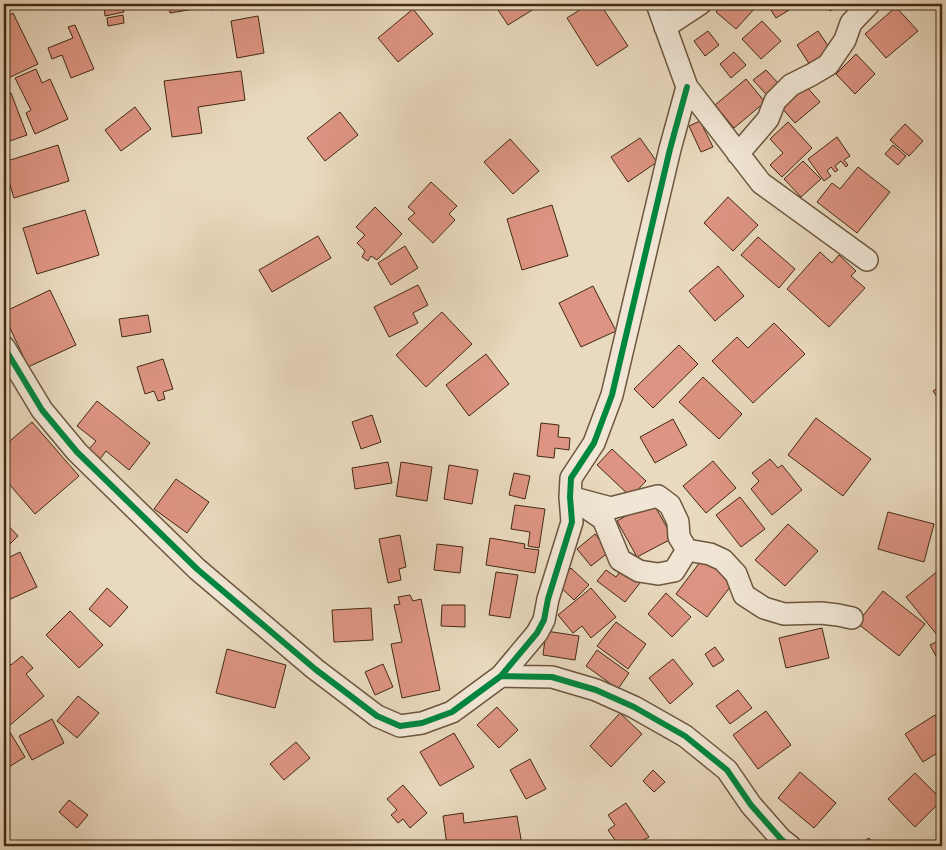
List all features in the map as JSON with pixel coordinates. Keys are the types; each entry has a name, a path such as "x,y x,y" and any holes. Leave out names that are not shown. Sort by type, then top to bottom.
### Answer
{"street":[{"path":"656,4 687,87 761,184 867,260"},
{"path":"665,26 700,4"},
{"path":"738,154 768,119 775,101 791,85 828,66 845,40 851,23 870,4"},
{"path":"4,347 42,410 77,452 197,569 315,669 377,716 400,726 422,723 452,712 501,676 537,633 544,620 548,599 572,522 571,478 594,443 612,395 670,149 687,87"},
{"path":"570,497 611,508 658,496 670,505 678,522 679,537 687,550 710,554 723,560 736,574 744,595 764,608 784,614 822,613 852,618"},
{"path":"570,497 603,519 620,560 639,571 658,574 674,571 687,550"},
{"path":"501,676 552,677 596,690 634,707 684,736 727,770 751,805 781,839 790,846"}],"building":[{"path":"104,4 123,4 124,12 105,16"},
{"path":"169,4 205,4 206,7 170,13"},
{"path":"210,4 233,4 234,6 211,10"},
{"path":"244,4 273,4 244,7"},
{"path":"494,4 542,4 508,25"},
{"path":"589,4 600,4 628,46 597,66 567,18"},
{"path":"723,4 752,4 756,7 736,29 716,12"},
{"path":"767,4 799,4 776,18"},
{"path":"825,4 841,4 830,11"},
{"path":"895,4 906,4 900,9"},
{"path":"896,7 918,31 886,58 865,34"},
{"path":"413,9 433,34 398,62 378,38"},
{"path":"13,13 38,64 4,80 4,18"},
{"path":"123,15 124,23 108,26 107,18"},
{"path":"258,16 264,53 237,58 231,21"},
{"path":"762,21 781,41 761,59 742,39"},
{"path":"75,25 94,69 71,78 62,55 52,59 48,48 73,38 68,27"},
{"path":"708,31 719,45 705,56 694,41"},
{"path":"818,31 831,50 810,65 797,45"},
{"path":"734,52 746,65 731,78 720,64"},
{"path":"856,54 875,74 855,94 836,74"},
{"path":"36,69 42,83 50,79 68,119 35,134 26,113 31,110 15,78"},
{"path":"766,70 778,83 766,94 753,80"},
{"path":"241,71 245,100 198,107 202,133 172,137 164,81"},
{"path":"746,79 765,102 734,128 715,105"},
{"path":"806,86 820,102 795,123 781,107"},
{"path":"11,93 27,135 4,143 4,95"},
{"path":"135,107 151,129 121,151 105,130"},
{"path":"340,112 358,135 325,161 307,138"},
{"path":"700,121 713,147 701,152 689,126"},
{"path":"788,122 812,148 782,177 770,165 783,153 770,139"},
{"path":"905,124 923,141 909,156 890,140"},
{"path":"837,137 850,156 844,160 848,165 846,167 841,161 835,166 838,170 835,172 831,167 827,171 831,176 824,181 808,159"},
{"path":"640,138 657,162 628,182 611,157"},
{"path":"510,139 539,171 513,194 484,162"},
{"path":"58,145 69,181 14,198 4,162"},
{"path":"893,145 906,156 898,165 885,154"},
{"path":"803,161 821,179 801,197 784,179"},
{"path":"858,167 890,192 857,233 817,202 832,183 840,189"},
{"path":"431,182 457,206 449,214 455,220 433,243 408,219 415,213 408,207"},
{"path":"728,197 758,225 733,251 704,223"},
{"path":"552,205 568,256 522,270 507,219"},
{"path":"375,207 402,234 377,260 371,256 368,261 362,257 365,251 357,243 365,235 356,227"},
{"path":"85,210 99,255 37,274 23,228"},
{"path":"318,236 331,258 272,292 259,270"},
{"path":"758,237 795,269 779,288 741,255"},
{"path":"405,246 418,268 391,285 378,263"},
{"path":"820,252 832,263 839,255 856,271 851,276 865,288 829,327 787,289"},
{"path":"718,266 744,296 715,321 689,291"},
{"path":"418,285 428,305 413,313 418,323 389,337 374,307"},
{"path":"593,286 616,331 581,347 559,303"},
{"path":"50,290 76,345 28,367 4,312"},
{"path":"442,312 472,344 426,387 396,355"},
{"path":"148,315 151,332 122,337 119,319"},
{"path":"774,323 805,354 753,403 712,361 737,337 748,348"},
{"path":"679,345 698,364 653,408 634,389"},
{"path":"486,354 509,384 469,416 446,385"},
{"path":"163,359 173,389 163,392 165,399 158,401 154,391 145,394 137,367"},
{"path":"703,377 742,414 719,439 679,402"},
{"path":"942,385 942,404 933,391"},
{"path":"97,401 150,443 129,470 106,451 100,459 89,449 96,441 77,426"},
{"path":"372,415 381,442 361,449 352,422"},
{"path":"816,418 871,459 843,496 788,455"},
{"path":"673,419 687,445 655,463 640,437"},
{"path":"32,422 79,476 35,514 4,478 4,446"},
{"path":"541,423 559,425 558,437 570,438 569,450 555,448 554,458 537,456"},
{"path":"612,449 646,481 631,497 597,465"},
{"path":"770,459 778,468 782,465 802,490 772,515 751,489 759,481 752,473"},
{"path":"713,461 736,488 706,513 683,486"},
{"path":"388,462 392,483 355,489 352,468"},
{"path":"401,462 432,467 427,501 396,496"},
{"path":"449,465 478,470 472,504 444,499"},
{"path":"514,473 530,476 525,499 509,495"},
{"path":"176,479 209,502 187,533 154,509"},
{"path":"740,497 765,529 741,547 716,515"},
{"path":"652,501 673,538 637,557 617,521"},
{"path":"515,505 545,509 539,548 528,546 530,532 511,529"},
{"path":"888,512 934,524 924,562 878,549"},
{"path":"4,521 18,536 4,550"},
{"path":"788,524 818,551 785,586 755,560"},
{"path":"595,534 609,552 591,566 577,549"},
{"path":"400,535 406,567 399,569 401,580 388,583 379,539"},
{"path":"490,538 525,544 524,548 539,550 535,573 486,565"},
{"path":"437,544 463,547 460,573 434,570"},
{"path":"20,552 37,587 4,602 4,560"},
{"path":"703,558 734,582 707,617 676,594"},
{"path":"571,568 589,585 574,600 556,583"},
{"path":"622,569 640,583 625,602 597,581 606,570 616,577"},
{"path":"939,570 942,574 942,632 938,636 906,597"},
{"path":"496,572 518,575 510,618 489,615"},
{"path":"107,588 128,607 110,627 89,609"},
{"path":"591,588 616,617 591,638 582,626 573,633 558,615"},
{"path":"883,591 925,624 899,656 857,623"},
{"path":"666,593 691,617 672,637 648,614"},
{"path":"410,595 413,601 421,599 440,690 402,698 391,644 402,642 394,605 400,604 398,597"},
{"path":"442,605 465,605 465,627 441,626"},
{"path":"371,608 373,640 334,642 332,610"},
{"path":"70,611 103,645 79,668 46,635"},
{"path":"616,622 646,644 628,669 597,646"},
{"path":"822,628 829,658 786,668 779,638"},
{"path":"546,631 579,636 575,660 543,655"},
{"path":"942,639 942,655 937,658 930,645"},
{"path":"715,647 724,660 713,667 705,654"},
{"path":"227,649 286,665 275,708 216,693"},
{"path":"597,650 629,673 618,689 586,666"},
{"path":"22,656 33,668 26,674 44,696 9,726 4,720 4,663 7,660 11,665"},
{"path":"673,659 693,684 670,704 649,678"},
{"path":"383,664 393,687 375,695 365,672"},
{"path":"738,690 752,708 730,724 716,706"},
{"path":"78,696 99,713 77,738 57,721"},
{"path":"497,707 518,730 499,748 477,725"},
{"path":"766,711 791,745 758,769 733,735"},
{"path":"620,713 642,734 611,767 590,746"},
{"path":"935,715 942,727 942,750 923,762 905,734"},
{"path":"52,719 64,743 32,760 19,736"},
{"path":"8,729 25,757 4,770 4,732"},
{"path":"454,733 474,767 440,786 420,752"},
{"path":"296,742 310,758 284,780 270,764"},
{"path":"530,759 546,789 526,799 510,770"},
{"path":"653,770 665,782 654,792 643,781"},
{"path":"800,772 836,803 814,828 778,798"},
{"path":"915,773 942,800 915,827 888,799"},
{"path":"403,785 427,813 410,828 403,819 398,823 391,815 397,810 387,799"},
{"path":"69,800 88,815 77,828 59,812"},
{"path":"626,803 649,837 634,846 619,846 608,830 615,825 608,815"},
{"path":"463,813 464,823 517,816 522,845 447,846 443,816"},
{"path":"869,838 875,846 857,846"}],"cycle path":[{"path":"4,347 42,410 77,452 197,569 315,669 377,716 400,726 422,723 452,712 501,676 537,633 544,620 548,599 572,522 571,478 594,443 612,395 670,149 687,87"},
{"path":"501,676 552,677 596,690 634,707 685,736 727,770 751,805 781,839 790,846"}]}
